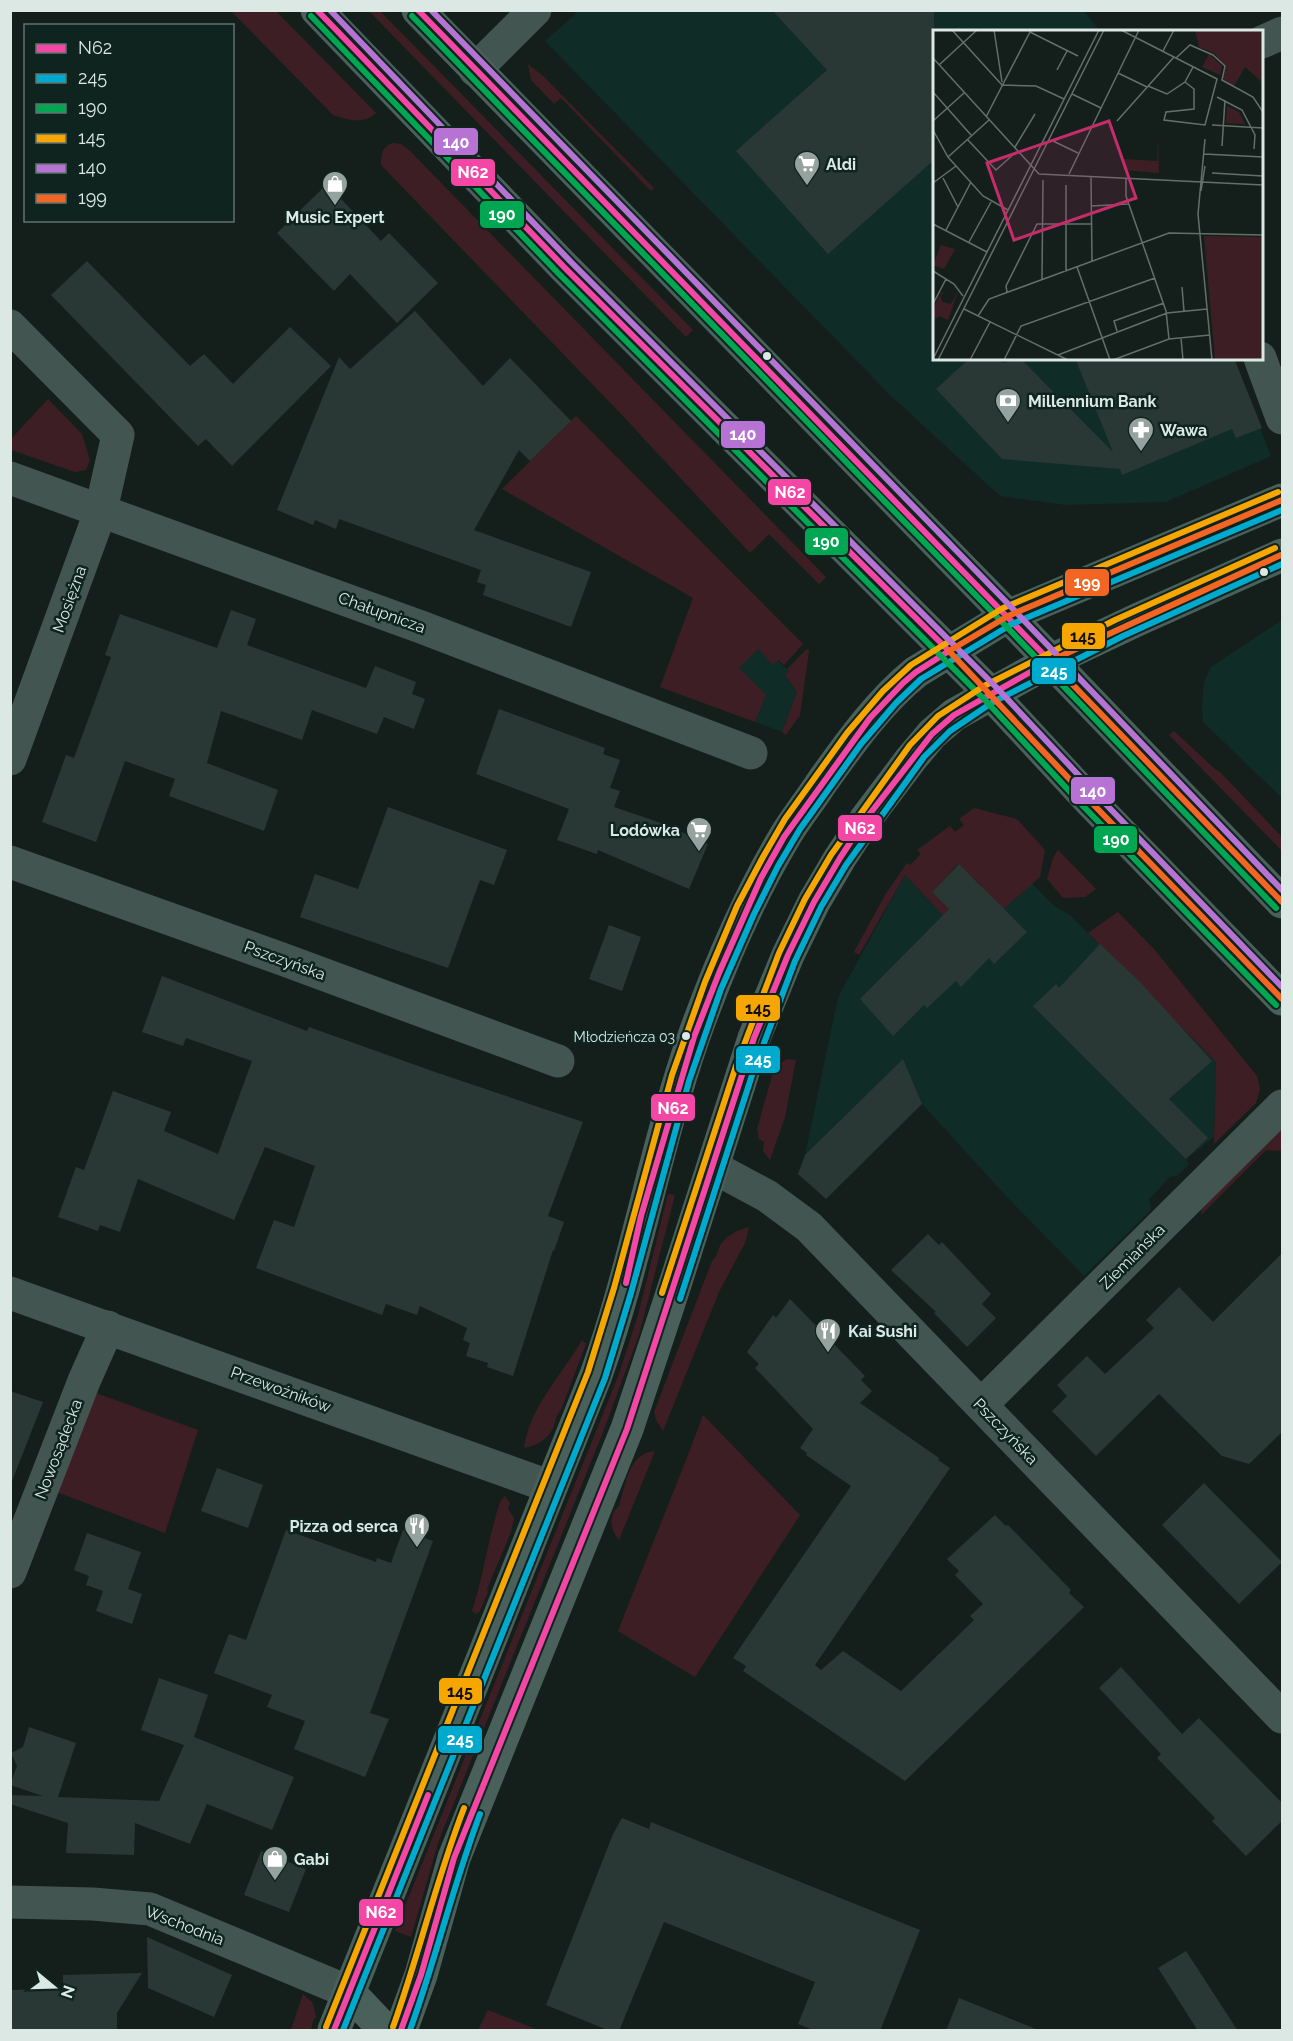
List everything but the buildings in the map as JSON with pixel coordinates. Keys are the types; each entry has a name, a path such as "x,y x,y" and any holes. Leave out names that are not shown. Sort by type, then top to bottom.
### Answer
{"main road":[{"path":"317,10 565,268 991,694 1090,801 1282,999"},
{"path":"417,10 1008,616 1282,903"},
{"path":"334,2031 611,1333 694,1037 719,973 761,878 784,837 870,718 916,672 1008,616 1282,500"},
{"path":"401,2031 421,1975 454,1858 627,1429 754,1038 788,955 813,902 865,820 924,744 954,715 1050,662 1282,555"},
{"path":"349,1992 385,2031"}],"street":[{"path":"474,70 535,10"},
{"path":"1263,42 1282,33"},
{"name":"Mosiężna","path":"10,326 118,435 101,510 10,759"},
{"path":"1261,360 1282,418"},
{"name":"Chałupnicza","path":"10,478 421,627 751,753"},
{"name":"Pszczyńska","path":"10,862 558,1061"},
{"name":"Ziemiańska","path":"981,1405 1282,1106"},
{"name":"Pszczyńska","path":"713,1167 767,1196 809,1227 1282,1718"},
{"name":"Przewoźników","path":"10,1293 551,1487"},
{"name":"Nowosądecka","path":"10,1572 84,1381 108,1327"},
{"name":"Wschodnia","path":"10,1902 150,1909 349,1992"}],"shaded area":[{"path":"231,11 276,11 376,113 361,120 350,120 333,115"},
{"path":"369,11 380,11 693,330 686,337"},
{"path":"579,11 1084,11 1099,30 933,30 933,360 1234,360 1271,456 1166,502 1066,505 1000,496 891,396 545,41"},
{"path":"528,64 543,76 654,188 651,191 561,98 554,104 531,80"},
{"path":"393,143 401,144 409,150 826,577 819,584 769,534 750,553 622,415 381,165 383,151 386,146"},
{"path":"48,399 82,434 90,460 86,470 75,472 11,450 11,439"},
{"path":"576,416 803,644 784,665 778,660 773,665 758,649 739,668 766,695 755,722 660,687 693,598 502,489"},
{"path":"1282,620 1282,798 1203,722 1202,705 1204,682 1211,667"},
{"path":"758,649 773,664 777,660 789,671 785,675 797,692 782,732 755,722 766,695 739,668"},
{"path":"807,649 809,651 800,715 786,735 782,732 797,692 785,675 789,671 787,669"},
{"path":"1174,731 1220,772 1282,837 1282,851 1169,735"},
{"path":"974,808 1017,819 1045,850 1040,877 967,941 905,875 859,955 854,952 885,895 907,863 910,865 921,854 917,850 950,826 955,832 964,825 959,819","holes":["958,864 982,886 955,914 932,892"]},
{"path":"1058,850 1096,889 1085,897 1063,898 1047,879 1053,858"},
{"path":"905,875 967,941 1032,883 1053,905 1071,916 1216,1062 1214,1137 1186,1159 1189,1164 1178,1175 1170,1177 1149,1199 1151,1210 1084,1276 1006,1196 922,1104 826,1199 805,1155 838,997"},
{"path":"1118,912 1154,949 1257,1076 1260,1089 1256,1103 1214,1144 1216,1062 1088,933"},
{"path":"787,1059 796,1060 785,1117 770,1160 763,1151 764,1142 759,1139 757,1129 775,1065"},
{"path":"1282,1129 1282,1151 1266,1150 1201,1215 1202,1209 1276,1131"},
{"path":"668,1194 675,1195 639,1335 603,1432 439,1840 411,1937 395,1931 619,1374 638,1315"},
{"path":"749,1227 745,1243 719,1292 663,1431 654,1412 712,1261 724,1240"},
{"path":"582,1340 586,1344 553,1428 541,1442 524,1448 533,1418"},
{"path":"93,1392 198,1430 165,1533 54,1491"},
{"path":"703,1415 800,1515 695,1677 618,1631"},
{"path":"655,1451 619,1540 612,1527 612,1518 619,1506 626,1480 639,1457"},
{"path":"505,1496 510,1503 508,1509 514,1518 511,1532 480,1611 476,1614 472,1611 500,1502"},
{"path":"303,1994 313,2003 316,2017 311,2030 291,2030"},
{"path":"488,2010 538,2030 478,2030"}],"transit line":[{"name":"N62","path":"317,10 565,268 949,651"},
{"name":"140","path":"330,10 571,262 997,688 1282,987"},
{"name":"N62","path":"418,10 1050,661"},
{"name":"140","path":"431,10 1014,610 1282,890"},
{"name":"190","path":"311,16 559,274 985,700 1084,807 1276,1005"},
{"name":"190","path":"412,16 1002,622 1276,908"},
{"name":"145","path":"326,2027 588,1372 614,1288 672,1075 705,982 737,906 785,819 847,733 883,691 911,665 1003,608 1278,492"},
{"name":"199","path":"1282,500 1008,616 949,651 1090,801 1282,999"},
{"name":"245","path":"343,2030 605,1378 631,1293 689,1081 721,989 754,914 800,829 861,744 896,703 921,679 1012,624 1282,510"},
{"name":"145","path":"662,1293 736,1066 779,953 805,899 831,855 910,745 938,716 984,686 1115,620 1275,548"},
{"name":"199","path":"1281,555 1050,661 1282,902"},
{"name":"245","path":"680,1299 753,1072 795,961 821,907 846,865 924,757 950,731 993,702 1123,636 1282,564"},
{"name":"N62","path":"626,1283 641,1216 694,1037 719,973 761,878 784,837 870,718 903,683 949,651"},
{"name":"N62","path":"401,2030 421,1975 454,1858 627,1429 754,1038 788,955 814,902 840,858 865,820 932,734 954,715 1050,661"},
{"name":"N62","path":"334,2030 428,1795"},
{"name":"145","path":"393,2027 464,1808"},
{"name":"245","path":"410,2030 480,1814"}],"place":[{"name":"Aldi","path":"807,187"},
{"name":"Music Expert","path":"335,207"},
{"name":"Millennium Bank","path":"1008,424"},
{"name":"Wawa","path":"1141,453"},
{"name":"Lodówka","path":"699,853"},
{"name":"Młodzieńcza 03","path":"686,1036"},
{"name":"Kai Sushi","path":"828,1354"},
{"name":"Pizza od serca","path":"417,1549"},
{"name":"Gabi","path":"275,1882"}]}
